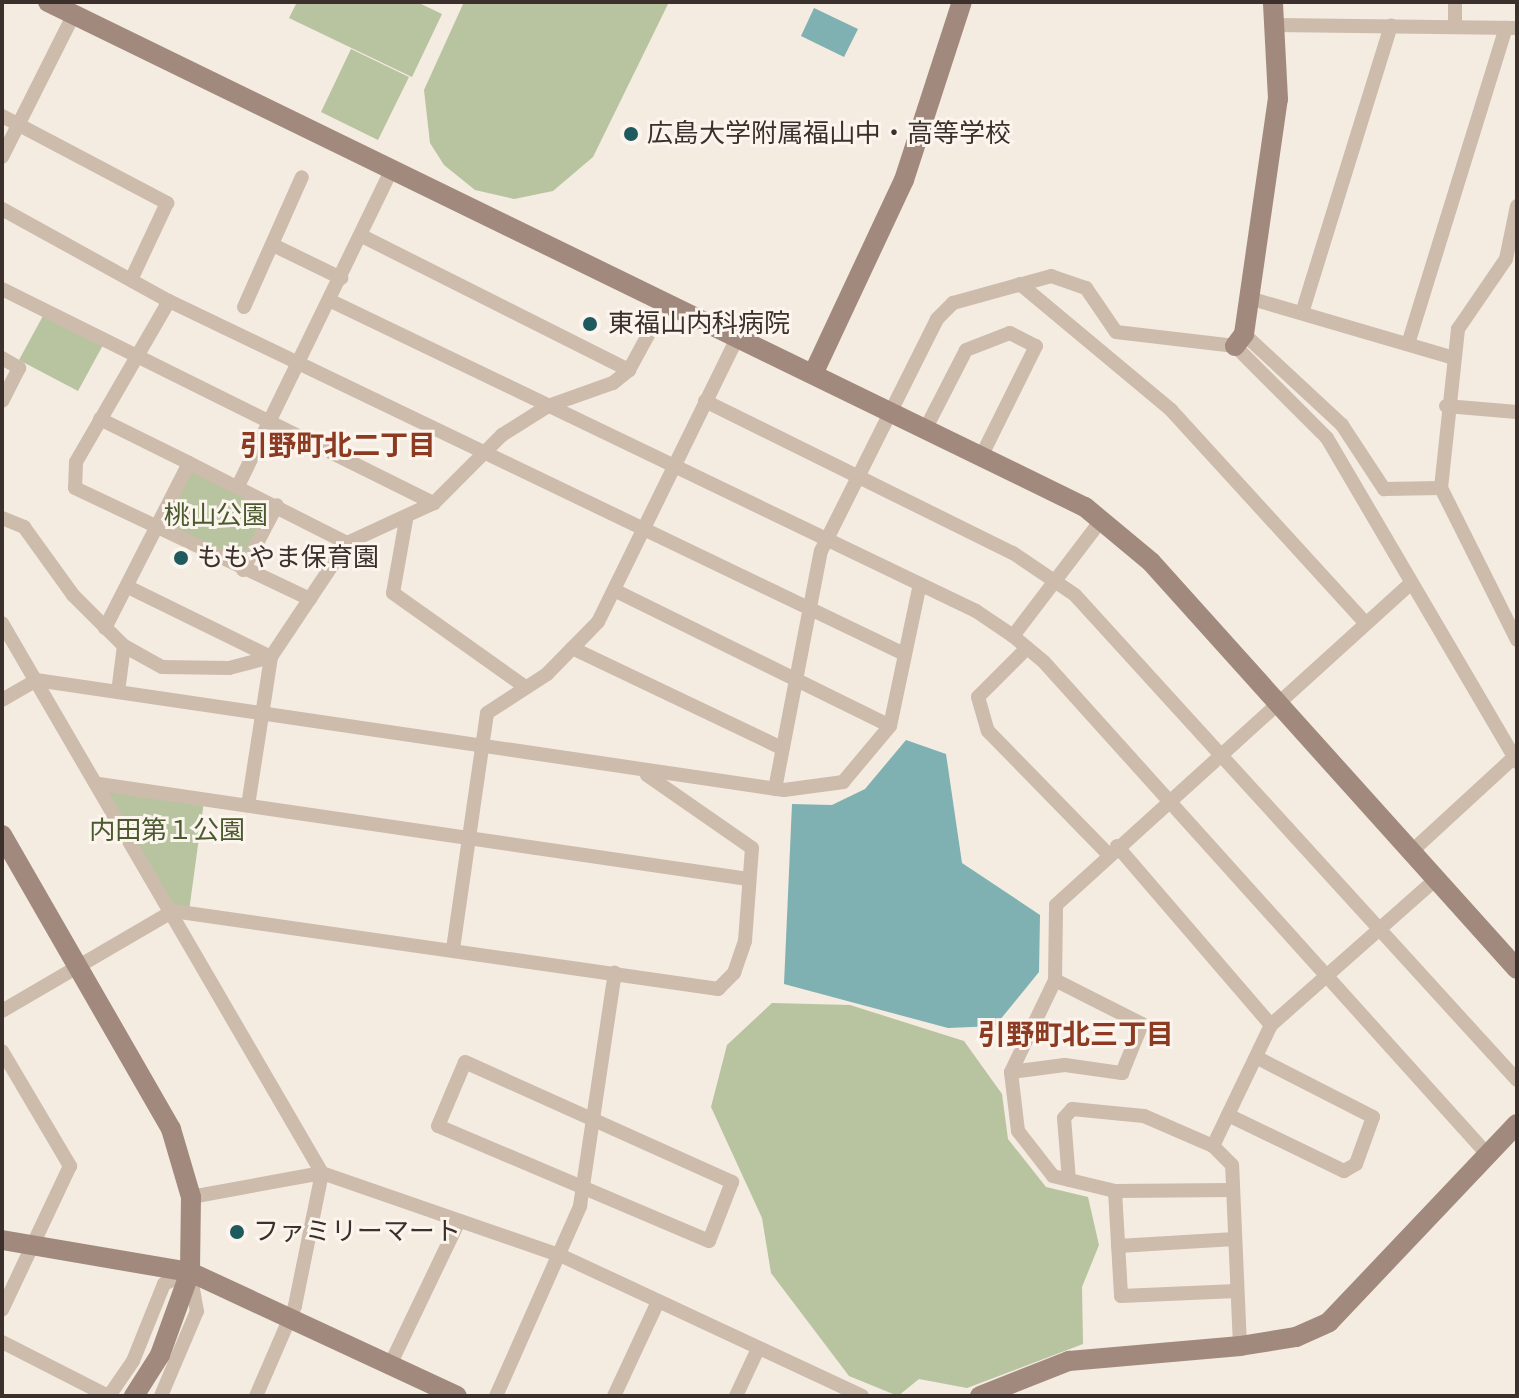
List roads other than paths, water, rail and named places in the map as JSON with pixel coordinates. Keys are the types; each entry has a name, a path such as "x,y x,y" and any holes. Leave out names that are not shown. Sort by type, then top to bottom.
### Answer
{"street":[{"path":"48,2 983,453 1102,519 1151,562 1517,969"},
{"path":"814,372 904,180 962,2"},
{"path":"1239,340 1249,298 1278,99 1273,2"},
{"path":"1455,2 1455,25"},
{"path":"2,157 74,14"},
{"path":"1275,25 1511,28 1408,344"},
{"path":"1302,313 1391,25"},
{"path":"2,116 167,203 131,280"},
{"path":"238,486 271,428 392,169"},
{"path":"244,307 302,177"},
{"path":"1517,206 1506,259 1458,329 1451,357 1441,488 1517,640"},
{"path":"2,209 169,301 491,452 904,654"},
{"path":"362,236 629,370"},
{"path":"273,245 341,278"},
{"path":"775,789 809,610 826,540 943,309 1051,276 1077,280 1116,332 1239,340 1342,425 1384,489 1441,488"},
{"path":"1020,284 1171,410 1364,621"},
{"path":"3,291 271,428 434,503"},
{"path":"1249,298 1451,357"},
{"path":"169,301 76,462 75,488 310,599"},
{"path":"331,301 920,584 1013,636 1329,974 1487,1154"},
{"path":"248,805 271,657 347,543 406,520 434,503 491,452 502,435 548,406 629,370 666,302"},
{"path":"927,426 966,350 1010,333 1036,346 983,453"},
{"path":"453,949 487,713 572,648 616,591 738,336"},
{"path":"1239,340 1327,438 1409,585 1515,760 1412,851"},
{"path":"2,358 19,368 2,401"},
{"path":"705,401 1056,580 1219,753 1517,1080"},
{"path":"1446,406 1517,412"},
{"path":"100,419 277,505 347,543"},
{"path":"105,628 189,463"},
{"path":"243,570 277,505"},
{"path":"2,518 24,527 105,628 124,646 175,668 229,668 271,657"},
{"path":"1013,636 1102,519"},
{"path":"406,520 393,593 524,686"},
{"path":"2,700 36,680 482,743 643,772 775,789 843,782 890,726 920,584"},
{"path":"1232,1190 1115,1191 1053,1176 1018,1131 1011,1072 1055,980 1056,905 1167,798 1364,621 1409,585"},
{"path":"128,587 271,657"},
{"path":"616,591 890,726"},
{"path":"2,623 173,911 322,1173 291,1317 256,1396"},
{"path":"118,692 124,646"},
{"path":"572,648 782,748"},
{"path":"1027,648 978,697 988,731 1113,850 1271,1025"},
{"path":"2,1011 173,911 718,989 727,983 745,941 752,848 745,840 643,772"},
{"path":"99,784 748,879"},
{"path":"2,835 171,1129 191,1197 190,1272 197,1311 161,1396"},
{"path":"1213,1146 1271,1025 1436,879"},
{"path":"496,1396 562,1256 583,1190 615,973"},
{"path":"1011,1072 1065,1065 1122,1073 1142,1024 1055,980"},
{"path":"2,1051 70,1166 2,1310"},
{"path":"1228,1115 1344,1171 1356,1164 1373,1117 1256,1057"},
{"path":"465,1062 592,1119 732,1182 709,1241 438,1126 465,1062"},
{"path":"1069,1180 1064,1118 1072,1109 1144,1116 1213,1146 1231,1158 1240,1346"},
{"path":"980,1396 1069,1361 1240,1346 1296,1337 1329,1322 1517,1124"},
{"path":"191,1197 322,1173 562,1256 656,1306 861,1396"},
{"path":"1115,1191 1121,1296 1237,1291"},
{"path":"390,1365 459,1221"},
{"path":"1118,1246 1235,1239"},
{"path":"2,1240 190,1272 457,1396"},
{"path":"2,1342 108,1396 133,1361 164,1284 190,1272"},
{"path":"134,1396 160,1355 190,1272"},
{"path":"614,1396 656,1306"},
{"path":"736,1396 757,1351"}],"water":[{"path":"814,8 858,29 844,57 801,36"},
{"path":"906,740 946,754 962,863 1040,915 1039,972 995,1026 948,1028 784,984 792,804 832,805 865,789"}],"place":[{"name":"広島大学附属福山中・高等学校","path":"631,134"},
{"name":"東福山内科病院","path":"590,324"},
{"name":"ももやま保育園","path":"181,558"},
{"name":"ファミリーマート","path":"237,1232"}],"district":[{"name":"引野町北二丁目","path":"338,446"},
{"name":"引野町北三丁目","path":"1076,1035"}],"park label":[{"name":"桃山公園","path":"216,516"},
{"name":"内田第１公園","path":"167,831"}]}
